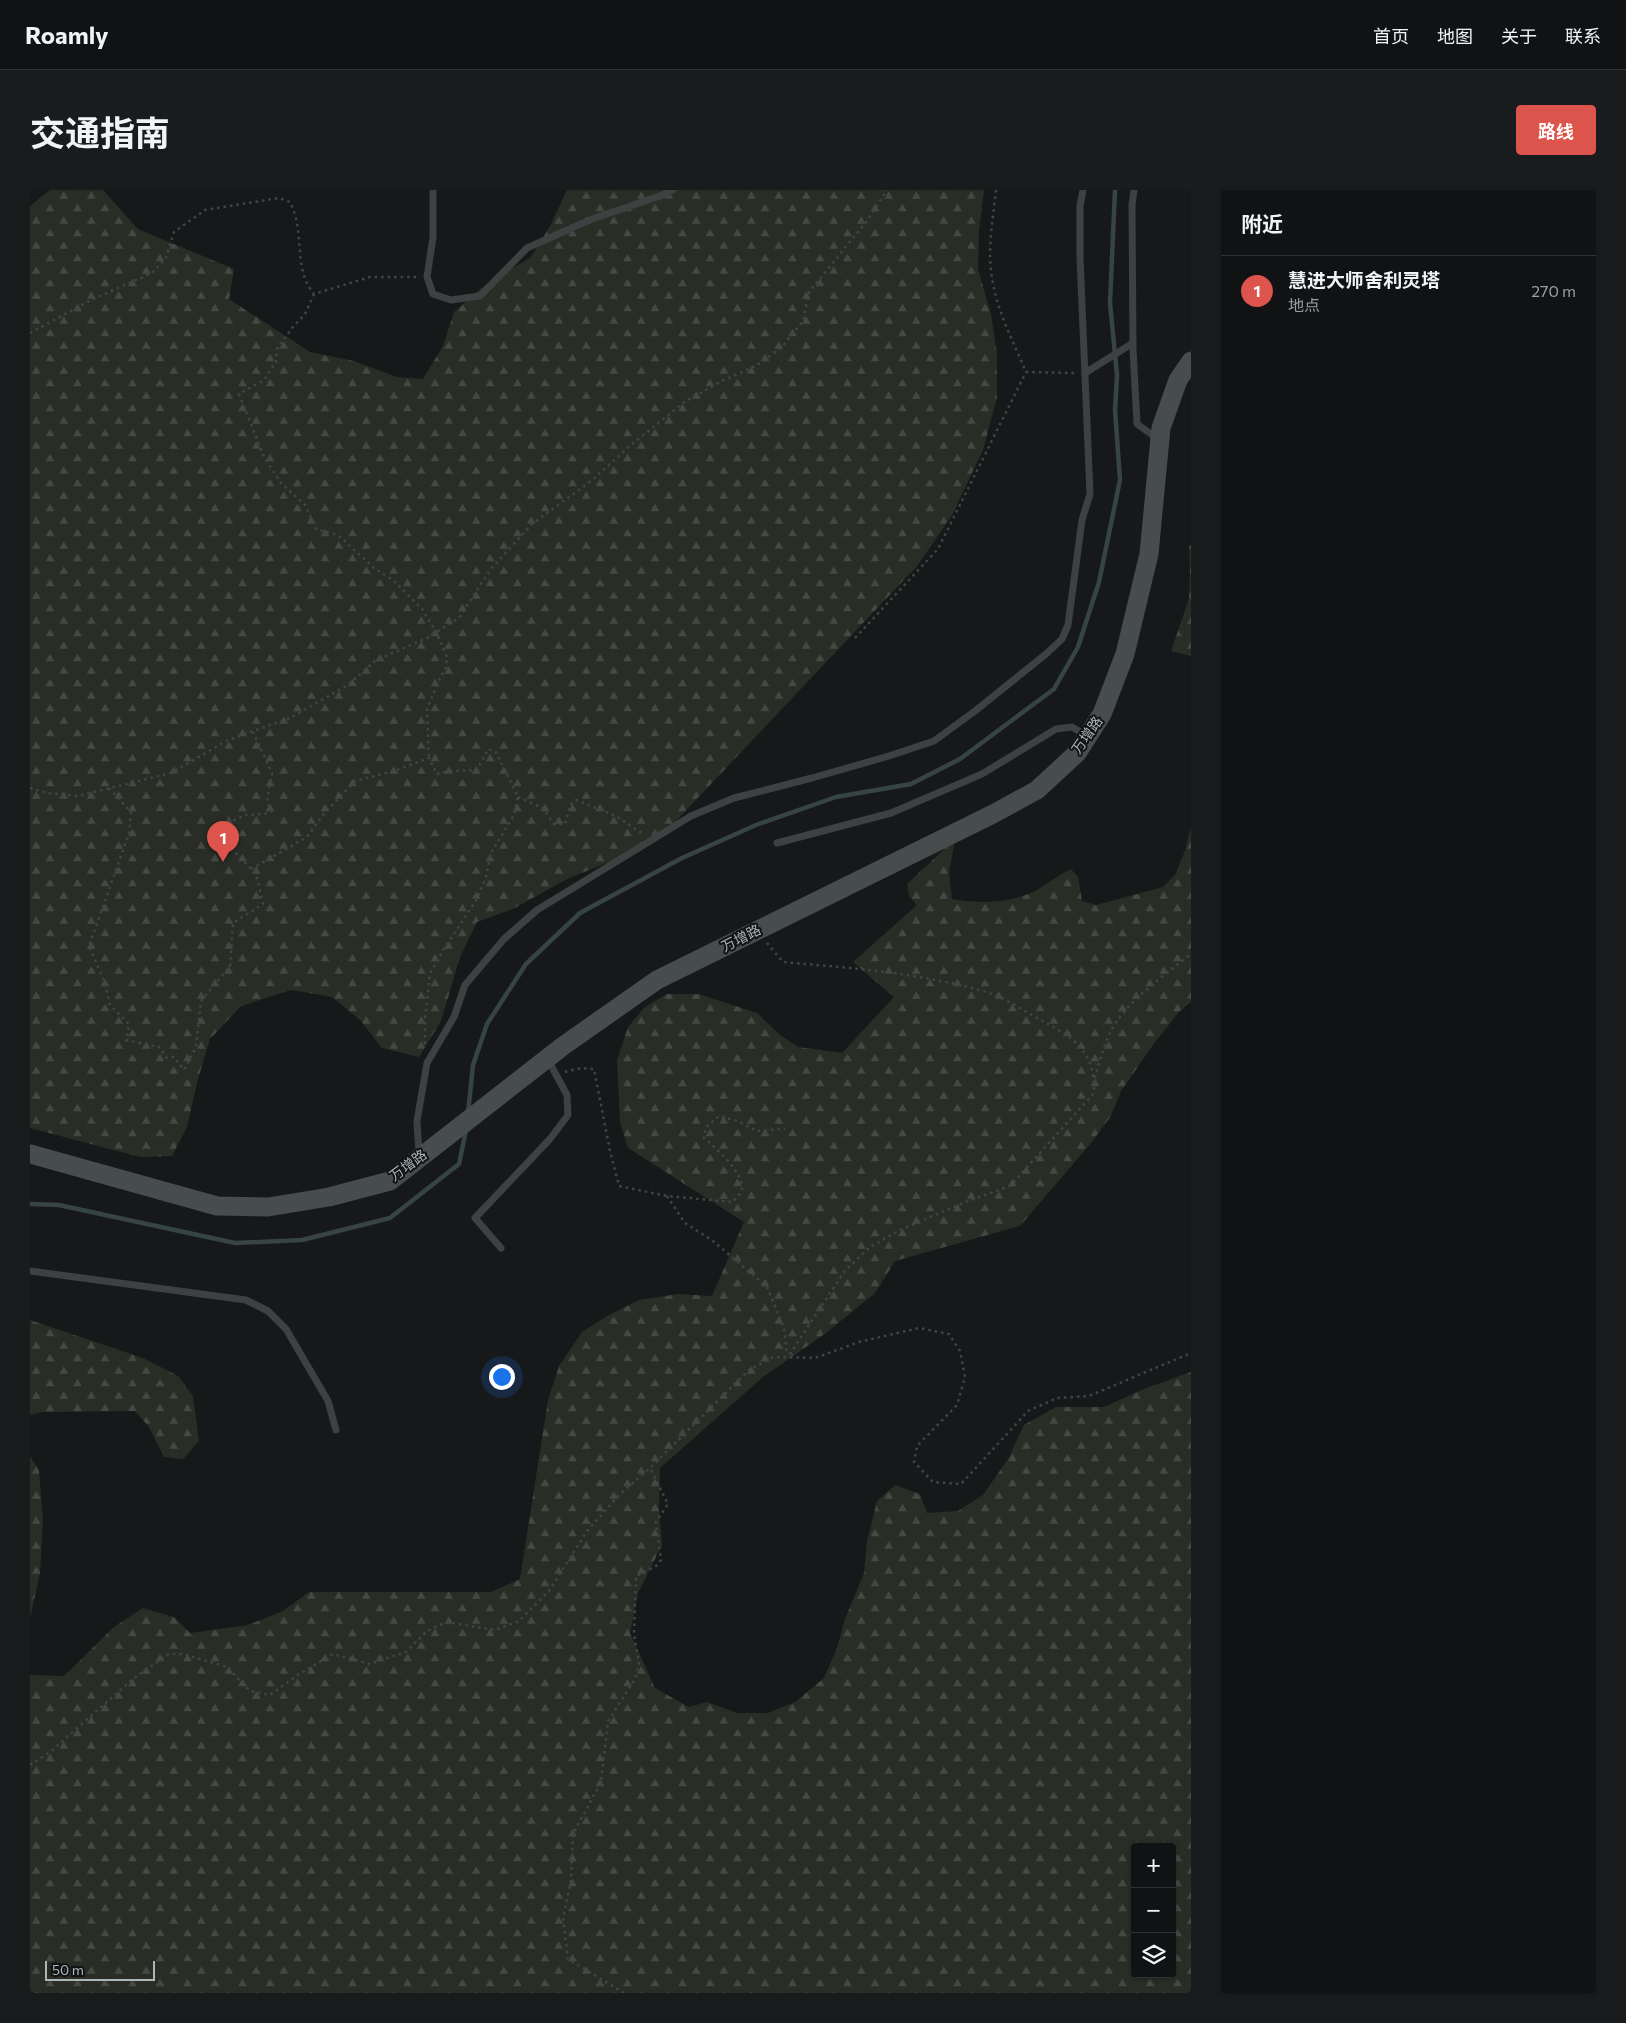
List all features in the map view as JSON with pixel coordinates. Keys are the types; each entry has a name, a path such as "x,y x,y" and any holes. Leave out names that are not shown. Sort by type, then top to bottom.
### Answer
{"street":[{"name":"万增路","path":"30,1154 217,1206 268,1207 330,1197 390,1181 483,1109 552,1066 657,980 993,814 1037,790 1076,752 1102,714 1125,654 1149,554 1161,428 1178,380 1191,361"}],"lane":[{"path":"433,190 433,237 427,277 433,294 450,300 480,296 527,248 592,220 673,190"},
{"path":"419,1157 417,1121 427,1063 454,1017 465,985 504,939 537,910 691,816 734,798 841,770 934,741 975,712 1062,639 1068,625 1082,520 1090,494 1080,258 1080,206 1083,190"},
{"path":"1134,190 1132,205 1133,343 1137,424 1160,440"},
{"path":"1085,373 1133,343"},
{"path":"776,843 891,813 982,774 1056,729 1072,727 1087,736"},
{"path":"501,1248 475,1218 550,1139 568,1115 567,1095 552,1066"},
{"path":"30,1271 246,1300 268,1311 286,1329 328,1401 336,1430"}],"path":[{"path":"30,788 47,793 78,796 171,773 228,740 290,718 348,685 375,661 403,650 459,618 490,570 532,524 592,481 631,445 683,403 718,383 756,365 781,348 803,320 808,292 867,221 887,190"},
{"path":"855,638 938,549 1026,372 1002,316 992,278 990,244 996,190"},
{"path":"30,333 91,300 152,273 166,258 174,232 205,210 259,200 279,198 290,202 294,210 300,238 300,263 305,283 314,294"},
{"path":"427,277 370,277 314,294 305,314 277,349 276,362 264,380 239,394 264,457 281,483 305,505 316,529 338,535 374,568 394,581 422,609 436,632 447,656 446,668 438,682 427,710 429,758 437,774 450,771 477,770 488,749 496,752 518,796 543,808 554,824 565,824 571,804 576,800 616,816 652,840"},
{"path":"1026,372 1085,373"},
{"path":"109,788 132,812 129,833 89,946 105,983 110,1005 129,1024 126,1040 159,1047 167,1058 174,1057 184,1070 196,1047 202,1001 230,966 233,923 263,904 256,874 229,846 227,832 233,821 245,815 266,814 272,811 267,801 272,773 253,732"},
{"path":"251,869 307,837 322,816 356,781 397,770 429,758"},
{"path":"427,1063 424,1038 430,974 442,952 477,899 486,877 491,853 514,816 518,796"},
{"path":"757,930 783,962 919,976 988,992 1067,1033 1086,1053 1095,1080"},
{"path":"788,1356 844,1272 870,1248 900,1230 1010,1186 1094,1093 1095,1080 1104,1046 1120,1017 1144,993 1191,954"},
{"path":"552,1066 594,1069 610,1152 619,1186 666,1196 733,1202 742,1191 742,1181 731,1166 704,1138 706,1127 719,1116 738,1121 757,1131 785,1129"},
{"path":"666,1196 685,1223 713,1241 767,1287 784,1328 788,1356"},
{"path":"30,1765 50,1752 134,1678 169,1654 183,1654 227,1667 250,1691 270,1696 296,1676 333,1654 369,1664 406,1652 427,1631 446,1622 494,1630 519,1621 549,1590 587,1532 620,1494 650,1468 749,1370 773,1357 815,1358 860,1342 919,1328 948,1334 960,1351 965,1377 957,1405 916,1446 914,1462 933,1482 961,1484 1028,1412 1057,1398 1089,1396 1191,1353"},
{"path":"624,1993 568,1959 563,1918 571,1881 573,1834 601,1782 608,1721 635,1679 639,1663 634,1634 636,1576 656,1566 661,1560 656,1522 668,1504 650,1468"}],"green space":[{"path":"50,190 103,190 138,229 234,269 229,299 310,352 354,361 397,377 423,379 443,346 454,312 485,285 531,257 550,226 567,190 984,190 979,232 978,269 991,314 997,354 997,397 983,450 952,515 918,565 676,821 619,858 567,879 513,909 477,922 460,957 441,1021 419,1057 382,1048 360,1020 332,997 291,990 241,1006 210,1039 187,1127 172,1156 140,1157 30,1128 30,206"},
{"path":"1191,545 1191,656 1171,651 1189,599 1189,547"},
{"path":"1191,827 1191,1002 1180,1011 1155,1042 1121,1091 1111,1116 1091,1143 1020,1226 895,1261 875,1293 826,1333 763,1377 660,1468 659,1509 662,1545 638,1593 630,1633 655,1688 689,1707 707,1702 737,1713 768,1713 795,1702 824,1678 864,1573 867,1541 877,1501 895,1485 920,1494 927,1513 958,1511 983,1495 1008,1459 1024,1425 1056,1407 1104,1407 1144,1389 1191,1372 1191,1993 30,1993 30,1675 64,1676 114,1627 143,1608 174,1617 190,1633 248,1625 283,1611 309,1592 491,1592 520,1579 548,1400 559,1366 582,1332 609,1315 639,1300 678,1294 712,1296 744,1222 628,1148 620,1122 617,1060 628,1027 645,1007 667,994 699,994 757,1013 780,1035 798,1047 842,1053 894,997 853,962 917,905 909,896 907,884 955,839 949,872 952,899 973,902 1016,898 1035,891 1071,869 1078,877 1082,901 1096,905 1163,887 1175,875 1185,851"},
{"path":"30,1320 143,1358 178,1376 193,1396 199,1441 183,1459 164,1457 149,1427 135,1411 43,1412 30,1415"},
{"path":"30,1456 39,1470 43,1520 40,1573 30,1618"}],"waterway":[{"path":"468,1113 473,1065 487,1024 526,964 580,913 682,858 756,825 836,797 911,784 960,759 1054,689 1078,647 1099,582 1120,480 1115,410 1117,375 1110,303 1115,190"},
{"path":"30,1204 59,1205 235,1243 302,1240 390,1218 459,1164 466,1130"}],"place":[{"name":"慧进大师舍利灵塔","path":"223,862"}]}
